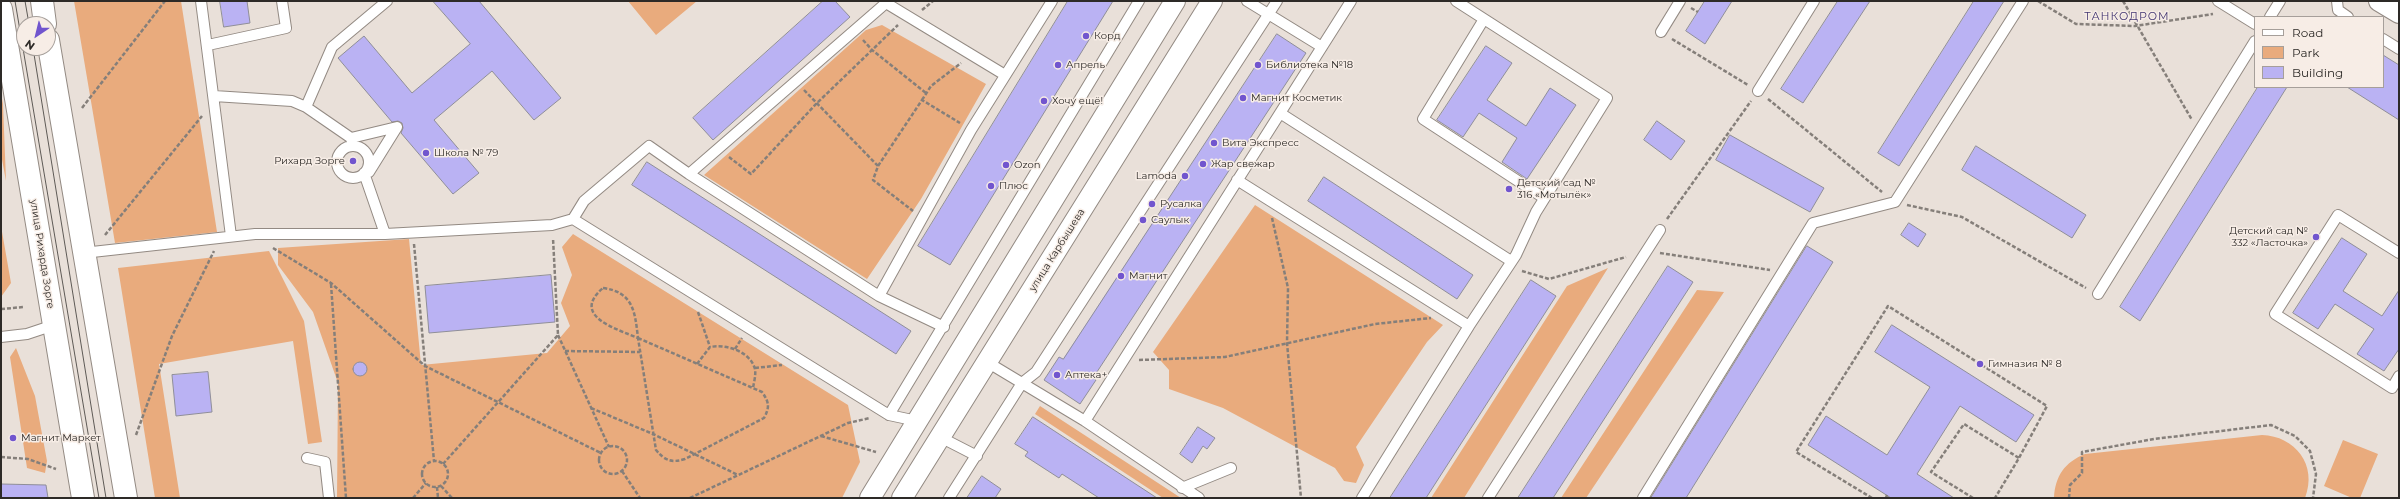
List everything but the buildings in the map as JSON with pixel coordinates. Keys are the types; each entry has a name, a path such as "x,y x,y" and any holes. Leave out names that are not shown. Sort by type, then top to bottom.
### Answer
{"main road":[{"path":"42,1 44,16"},
{"name":"улица Рихарда Зорге","path":"1,9 83,498"},
{"path":"51,56 83,253 126,498"}],"street":[{"path":"870,498 1175,1"},
{"name":"улица Карбышева","path":"902,498 1212,1"},
{"path":"2379,1 2399,14"}],"lane":[{"path":"201,1 214,98 226,237"},
{"path":"208,45 286,28 282,1"},
{"path":"306,107 332,47 387,1"},
{"path":"879,296 921,217 971,130 1052,1"},
{"path":"889,415 944,327 1139,1"},
{"path":"1247,1 1322,47"},
{"path":"949,498 1022,383 1036,372 1277,1"},
{"path":"1085,421 1351,1"},
{"path":"1362,498 1511,261 1544,198 1607,98 1456,1"},
{"path":"1661,32 1680,1"},
{"path":"1758,91 1814,1"},
{"path":"1643,498 1813,223 1895,202 2023,1"},
{"path":"2218,1 2254,23"},
{"path":"2271,16 2280,1"},
{"path":"2338,1 2338,10 2347,16"},
{"path":"689,174 797,82 886,3 1005,75"},
{"path":"1484,19 1423,119 1544,198"},
{"path":"2384,40 2399,49"},
{"path":"2098,294 2254,42"},
{"path":"214,98 292,101 306,107 366,153 369,164 365,175 385,234"},
{"path":"1280,113 1511,261"},
{"path":"397,127 365,175 350,178 340,172 337,157 340,152 352,142 397,127"},
{"path":"83,253 255,234 385,234 552,225 573,219 584,201 649,146 689,174 879,296 944,327"},
{"path":"1237,180 1469,326"},
{"path":"2399,253 2338,215 2275,314 2392,388 2399,376"},
{"path":"573,219 889,415 917,421"},
{"path":"1488,498 1660,230"},
{"path":"1,337 27,334 54,325"},
{"path":"987,362 1085,421 1198,498"},
{"path":"940,437 977,456"},
{"path":"307,458 324,462 329,498"},
{"path":"1182,488 1231,468"}],"path":[{"path":"82,108 165,1"},
{"path":"719,149 751,174 816,104 897,26 933,1"},
{"path":"2038,1 2076,24 2136,26 2233,10"},
{"path":"2123,1 2136,26 2199,131"},
{"path":"855,30 872,50 926,94"},
{"path":"1661,32 1758,91 1895,202 1962,216 2098,294"},
{"path":"921,217 872,180 878,166 931,86 972,55"},
{"path":"797,82 816,104 878,166"},
{"path":"1660,230 1758,91"},
{"path":"105,234 214,98"},
{"path":"922,100 971,130"},
{"path":"1268,200 1288,288 1287,343 1301,498"},
{"path":"552,225 558,335 609,447"},
{"path":"413,232 434,461"},
{"path":"255,234 285,256 310,269 331,283 425,366 497,403 601,453"},
{"path":"136,435 172,336 226,237"},
{"path":"331,283 346,498"},
{"path":"638,338 608,326 598,320 592,312 592,302 603,288 612,289 634,308 638,338 640,352 656,450 663,458 674,462 696,453 764,418 768,410 768,401 762,392 638,338"},
{"path":"691,292 710,347"},
{"path":"1872,498 1796,452 1888,306 2047,406 2019,458 1995,498"},
{"path":"1,309 24,307"},
{"path":"1122,361 1225,357 1375,324 1453,316"},
{"path":"443,464 558,335"},
{"path":"697,364 710,347 720,345 735,349 748,358 755,368 753,388"},
{"path":"565,351 640,352"},
{"path":"755,368 804,361"},
{"path":"591,408 696,453 738,475"},
{"path":"690,498 848,423 889,415"},
{"path":"1973,498 1931,472 1964,424 2019,458"},
{"path":"2069,498 2070,485 2082,473 2082,452 2154,439 2271,425 2295,436 2310,451 2316,474 2312,498"},
{"path":"820,436 876,452"},
{"path":"609,447 618,447 626,453 627,463 622,471 613,474 604,471 599,462 601,453 609,447"},
{"path":"1,457 28,459 56,468"},
{"path":"434,461 443,464 449,475 441,486 437,487 426,483 422,472 428,463 434,461"},
{"path":"622,471 640,498"},
{"path":"412,498 426,483"},
{"path":"441,486 452,498"},
{"path":"437,487 438,498"}],"green space":[{"path":"74,1 181,1 217,232 115,243"},
{"path":"628,1 697,1 656,35"},
{"path":"882,25 986,84 921,199 867,279 704,175 866,30"},
{"path":"1,93 3,104 6,181 1,154"},
{"path":"1255,205 1443,325 1427,342 1356,447 1364,465 1356,483 1344,481 1335,468 1223,408 1169,389 1169,370 1153,352"},
{"path":"1,226 11,283 1,297"},
{"path":"573,234 848,405 860,462 842,498 337,498 338,383 313,312 278,265 278,248 409,239 421,365 547,353 570,326 561,303 572,275 562,247"},
{"path":"269,251 304,321 322,442 308,444 293,341 159,364 180,498 155,498 118,268"},
{"path":"1608,268 1464,498 1431,498 1567,286"},
{"path":"1697,290 1724,292 1586,498 1561,498"},
{"path":"16,348 35,396 47,461 45,473 27,468 10,357"},
{"path":"1040,406 1181,498 1163,498 1035,414"},
{"path":"2262,435 2274,437 2284,441 2294,447 2301,454 2306,464 2308,474 2308,486 2305,498 2054,498 2056,483 2062,471 2072,461 2085,454"},
{"path":"2343,440 2378,454 2360,498 2352,498 2324,486"}],"tram line":[{"path":"15,1 99,498"},
{"path":"25,1 28,16"},
{"path":"34,56 106,498"}],"place":[{"name":"Корд","path":"1086,36"},
{"name":"Апрель","path":"1058,65"},
{"name":"Библиотека №18","path":"1258,65"},
{"name":"Магнит Косметик","path":"1243,98"},
{"name":"Хочу ещё!","path":"1044,101"},
{"name":"Вита Экспресс","path":"1214,143"},
{"name":"Школа № 79","path":"426,153"},
{"name":"Рихард Зорге","path":"353,161"},
{"name":"Жар свежар","path":"1203,164"},
{"name":"Ozon","path":"1006,165"},
{"name":"Lamoda","path":"1185,176"},
{"name":"Плюс","path":"991,186"},
{"name":"Детский сад № 316 «Мотылёк»","path":"1509,189"},
{"name":"Русалка","path":"1152,204"},
{"name":"Саулык","path":"1143,220"},
{"name":"Детский сад № 332 «Ласточка»","path":"2316,237"},
{"name":"Магнит","path":"1121,276"},
{"name":"Гимназия № 8","path":"1980,364"},
{"name":"Аптека+","path":"1057,375"},
{"name":"Магнит Маркет","path":"13,438"}],"district":[{"name":"ТАНКОДРОМ","path":"2127,17"}]}
